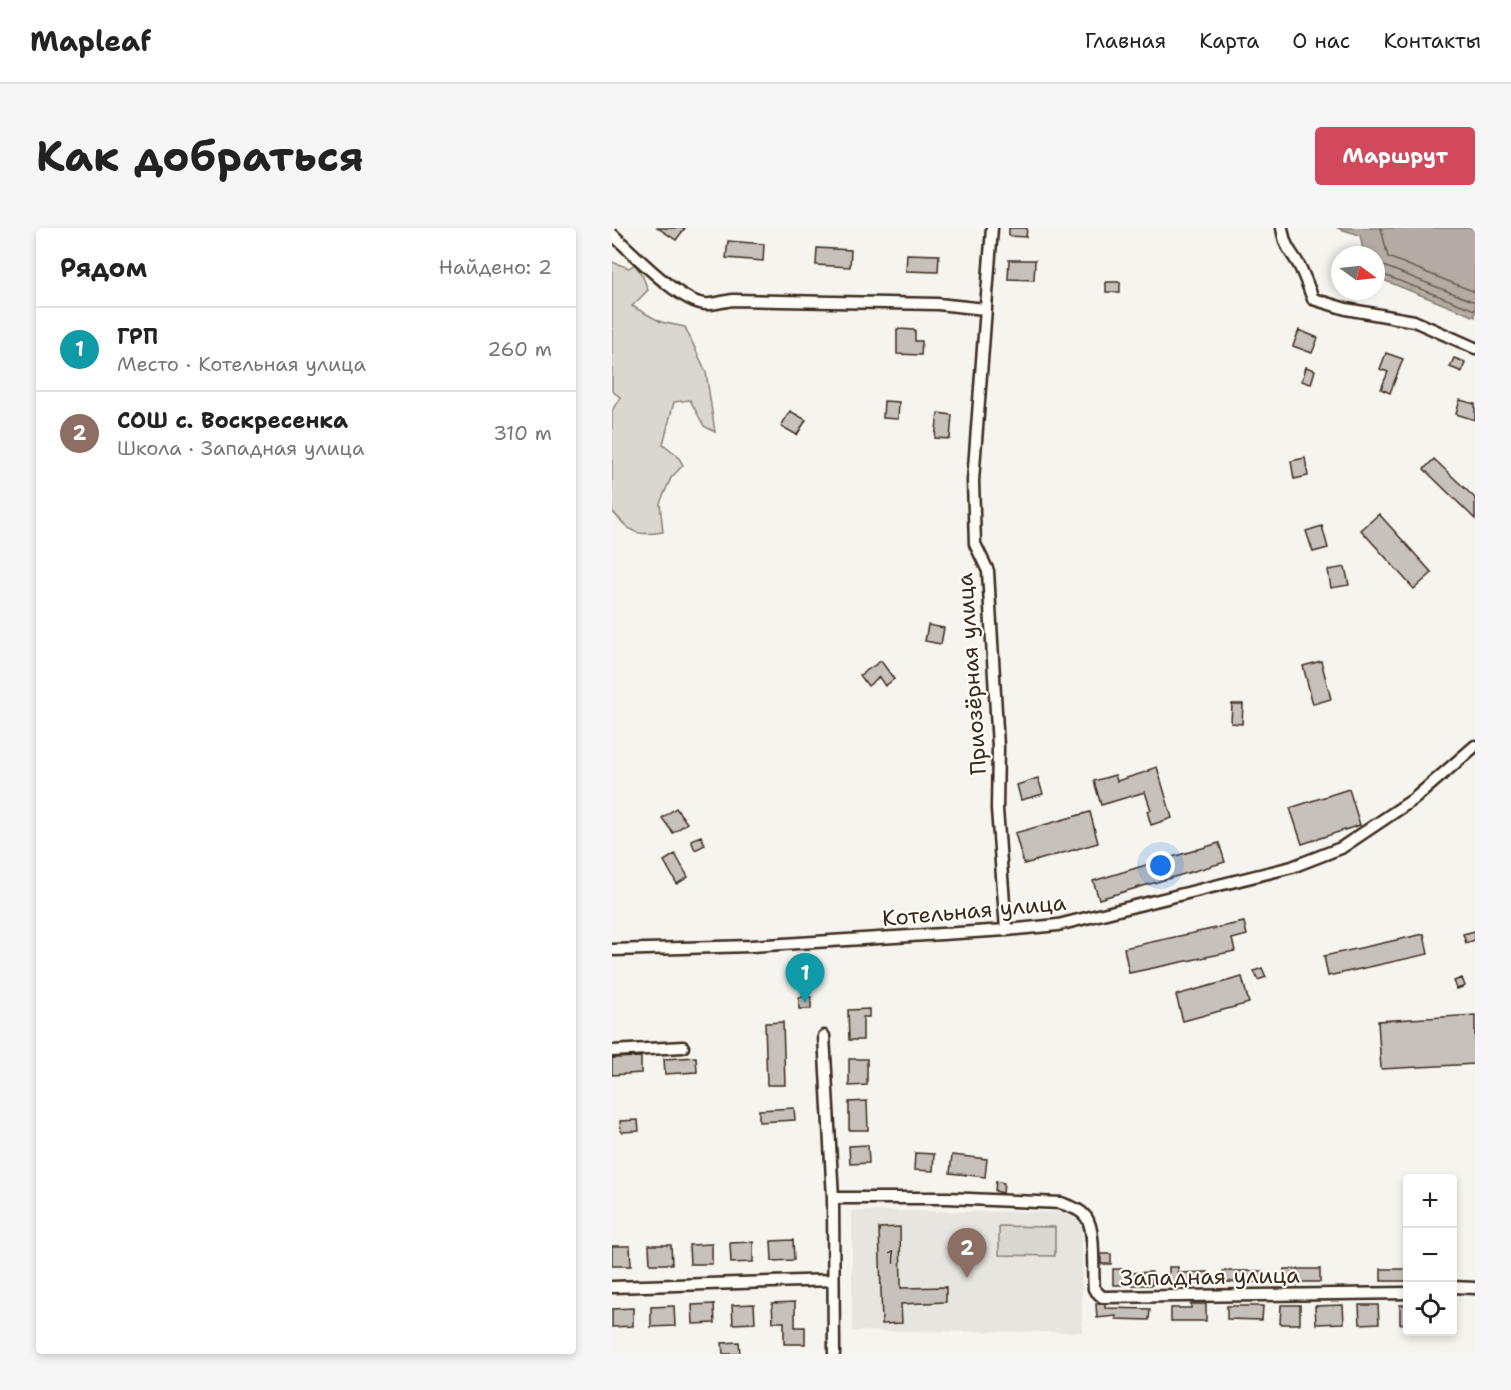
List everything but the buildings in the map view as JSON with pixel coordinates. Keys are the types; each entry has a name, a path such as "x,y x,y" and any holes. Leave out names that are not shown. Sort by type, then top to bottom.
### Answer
{"street":[{"name":"Приозёрная улица","path":"992,228 973,481 975,544 988,571 998,747 997,809 1006,930"},
{"path":"1282,228 1284,243 1299,265 1313,299 1346,309 1414,321 1475,348"},
{"path":"612,234 670,286 689,298 705,304 733,300 915,303 985,309"},
{"name":"Котельная улица","path":"612,950 751,946 1006,930 1069,922 1292,867 1341,848 1414,799 1475,746"},
{"path":"824,1036 833,1198 834,1354"},
{"path":"612,1050 683,1047"},
{"name":"Западная улица","path":"833,1198 958,1198 1061,1203 1078,1209 1088,1219 1092,1235 1094,1289 1102,1297 1403,1293"},
{"path":"612,1287 833,1280"},
{"path":"1457,1287 1475,1288"}],"shaded area":[{"path":"612,262 629,268 635,264 648,290 632,306 661,322 685,327 706,372 715,432 704,426 690,400 674,402 663,444 677,455 683,465 671,478 660,503 663,532 645,534 634,531 612,511 612,411 620,397 612,391"},
{"path":"852,1211 1066,1212 1082,1224 1082,1332 852,1331"},
{"path":"999,1226 1055,1227 1055,1256 999,1255"}],"water":[{"path":"1337,228 1475,228 1475,317 1385,281 1385,246 1362,246 1360,235"}],"place":[{"name":"ГРП","path":"805,1003"},
{"name":"СОШ с. Воскресенка","path":"967,1278"}]}
